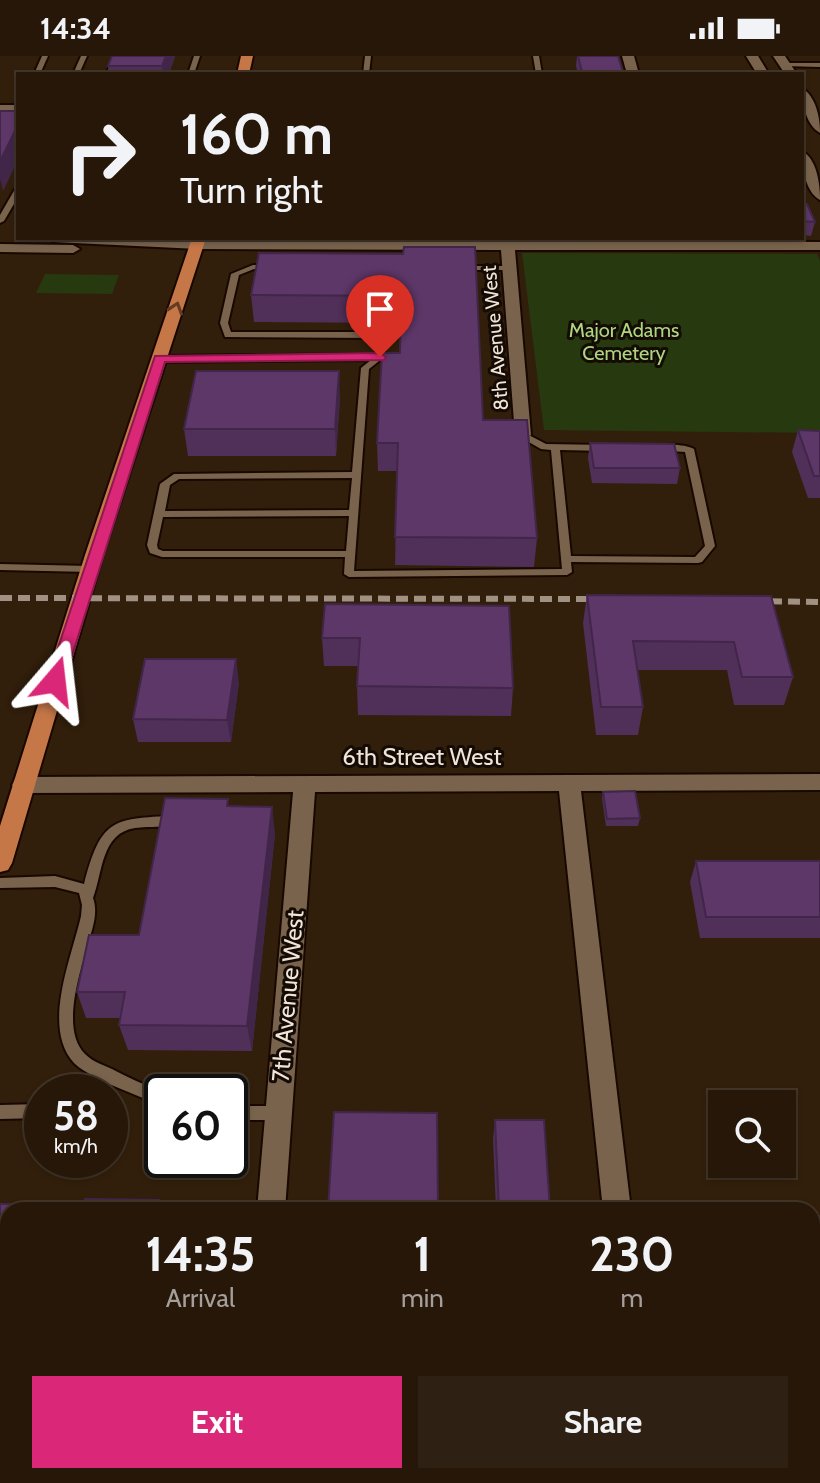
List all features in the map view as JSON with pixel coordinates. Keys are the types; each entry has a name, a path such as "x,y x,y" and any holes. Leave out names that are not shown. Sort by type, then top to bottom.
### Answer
{"main road":[{"path":"0,863 90,569 198,241"}],"street":[{"path":"807,111 820,129"},
{"path":"804,160 820,196"},
{"path":"150,240 377,251 507,242 820,246"},
{"path":"0,248 168,250 198,241"},
{"name":"8th Avenue West","path":"507,242 523,435"},
{"name":"6th Street West","path":"23,785 820,782"},
{"name":"7th Avenue West","path":"272,1202 305,783"},
{"path":"569,784 616,1202"}],"lane":[{"path":"785,65 820,65"},
{"path":"0,221 16,194"},
{"path":"284,267 253,267 235,274 224,323 228,335 382,335 380,357 365,368 349,574 567,572 555,447"},
{"path":"450,268 509,268"},
{"path":"160,359 380,357"},
{"path":"523,435 544,447 614,448"},
{"path":"565,559 698,560 710,546 689,449 644,448"},
{"path":"351,554 158,554 152,545 165,484 177,476 357,475"},
{"path":"159,514 354,513"},
{"path":"0,567 90,569"},
{"path":"108,1074 80,1059 67,1040 65,1029 65,1012 102,841 109,832 127,824 184,820"},
{"path":"0,883 76,885 88,896"},
{"path":"0,1112 24,1111"},
{"path":"248,1113 278,1113"}],"green space":[{"name":"Major Adams Cemetery","path":"522,253 817,254 820,261 820,433 544,430"},
{"path":"45,274 119,275 112,294 36,293"}],"building":[{"path":"112,56 166,56 162,66 108,66"},
{"path":"578,56 618,56 623,72 582,72"},
{"path":"0,111 16,111 16,129 0,161"},
{"path":"807,204 815,222 804,221 804,205"},
{"path":"404,247 475,247 483,420 527,420 537,538 395,537 398,443 377,443 382,353 400,353 401,296 251,295 259,253 403,254"},
{"path":"196,371 339,371 335,429 184,429"},
{"path":"798,430 820,431 820,476 814,476"},
{"path":"590,443 674,444 680,468 594,468"},
{"path":"587,595 771,596 793,677 742,677 734,642 633,641 643,707 601,707"},
{"path":"325,604 509,606 513,688 357,686 360,638 322,638"},
{"path":"145,659 236,659 227,720 133,719"},
{"path":"635,791 640,818 607,819 603,792"},
{"path":"165,798 228,799 227,806 272,807 247,1026 119,1025 125,992 77,992 89,935 139,935"},
{"path":"696,861 820,861 820,917 706,917"},
{"path":"334,1112 437,1113 438,1202 328,1202"},
{"path":"495,1120 544,1120 549,1202 499,1202"},
{"path":"85,1199 159,1200 159,1202 84,1202"}],"railway":[{"path":"0,598 608,599"},
{"path":"752,601 820,602"}],"route":[{"path":"55,681 160,359 380,357"}]}
